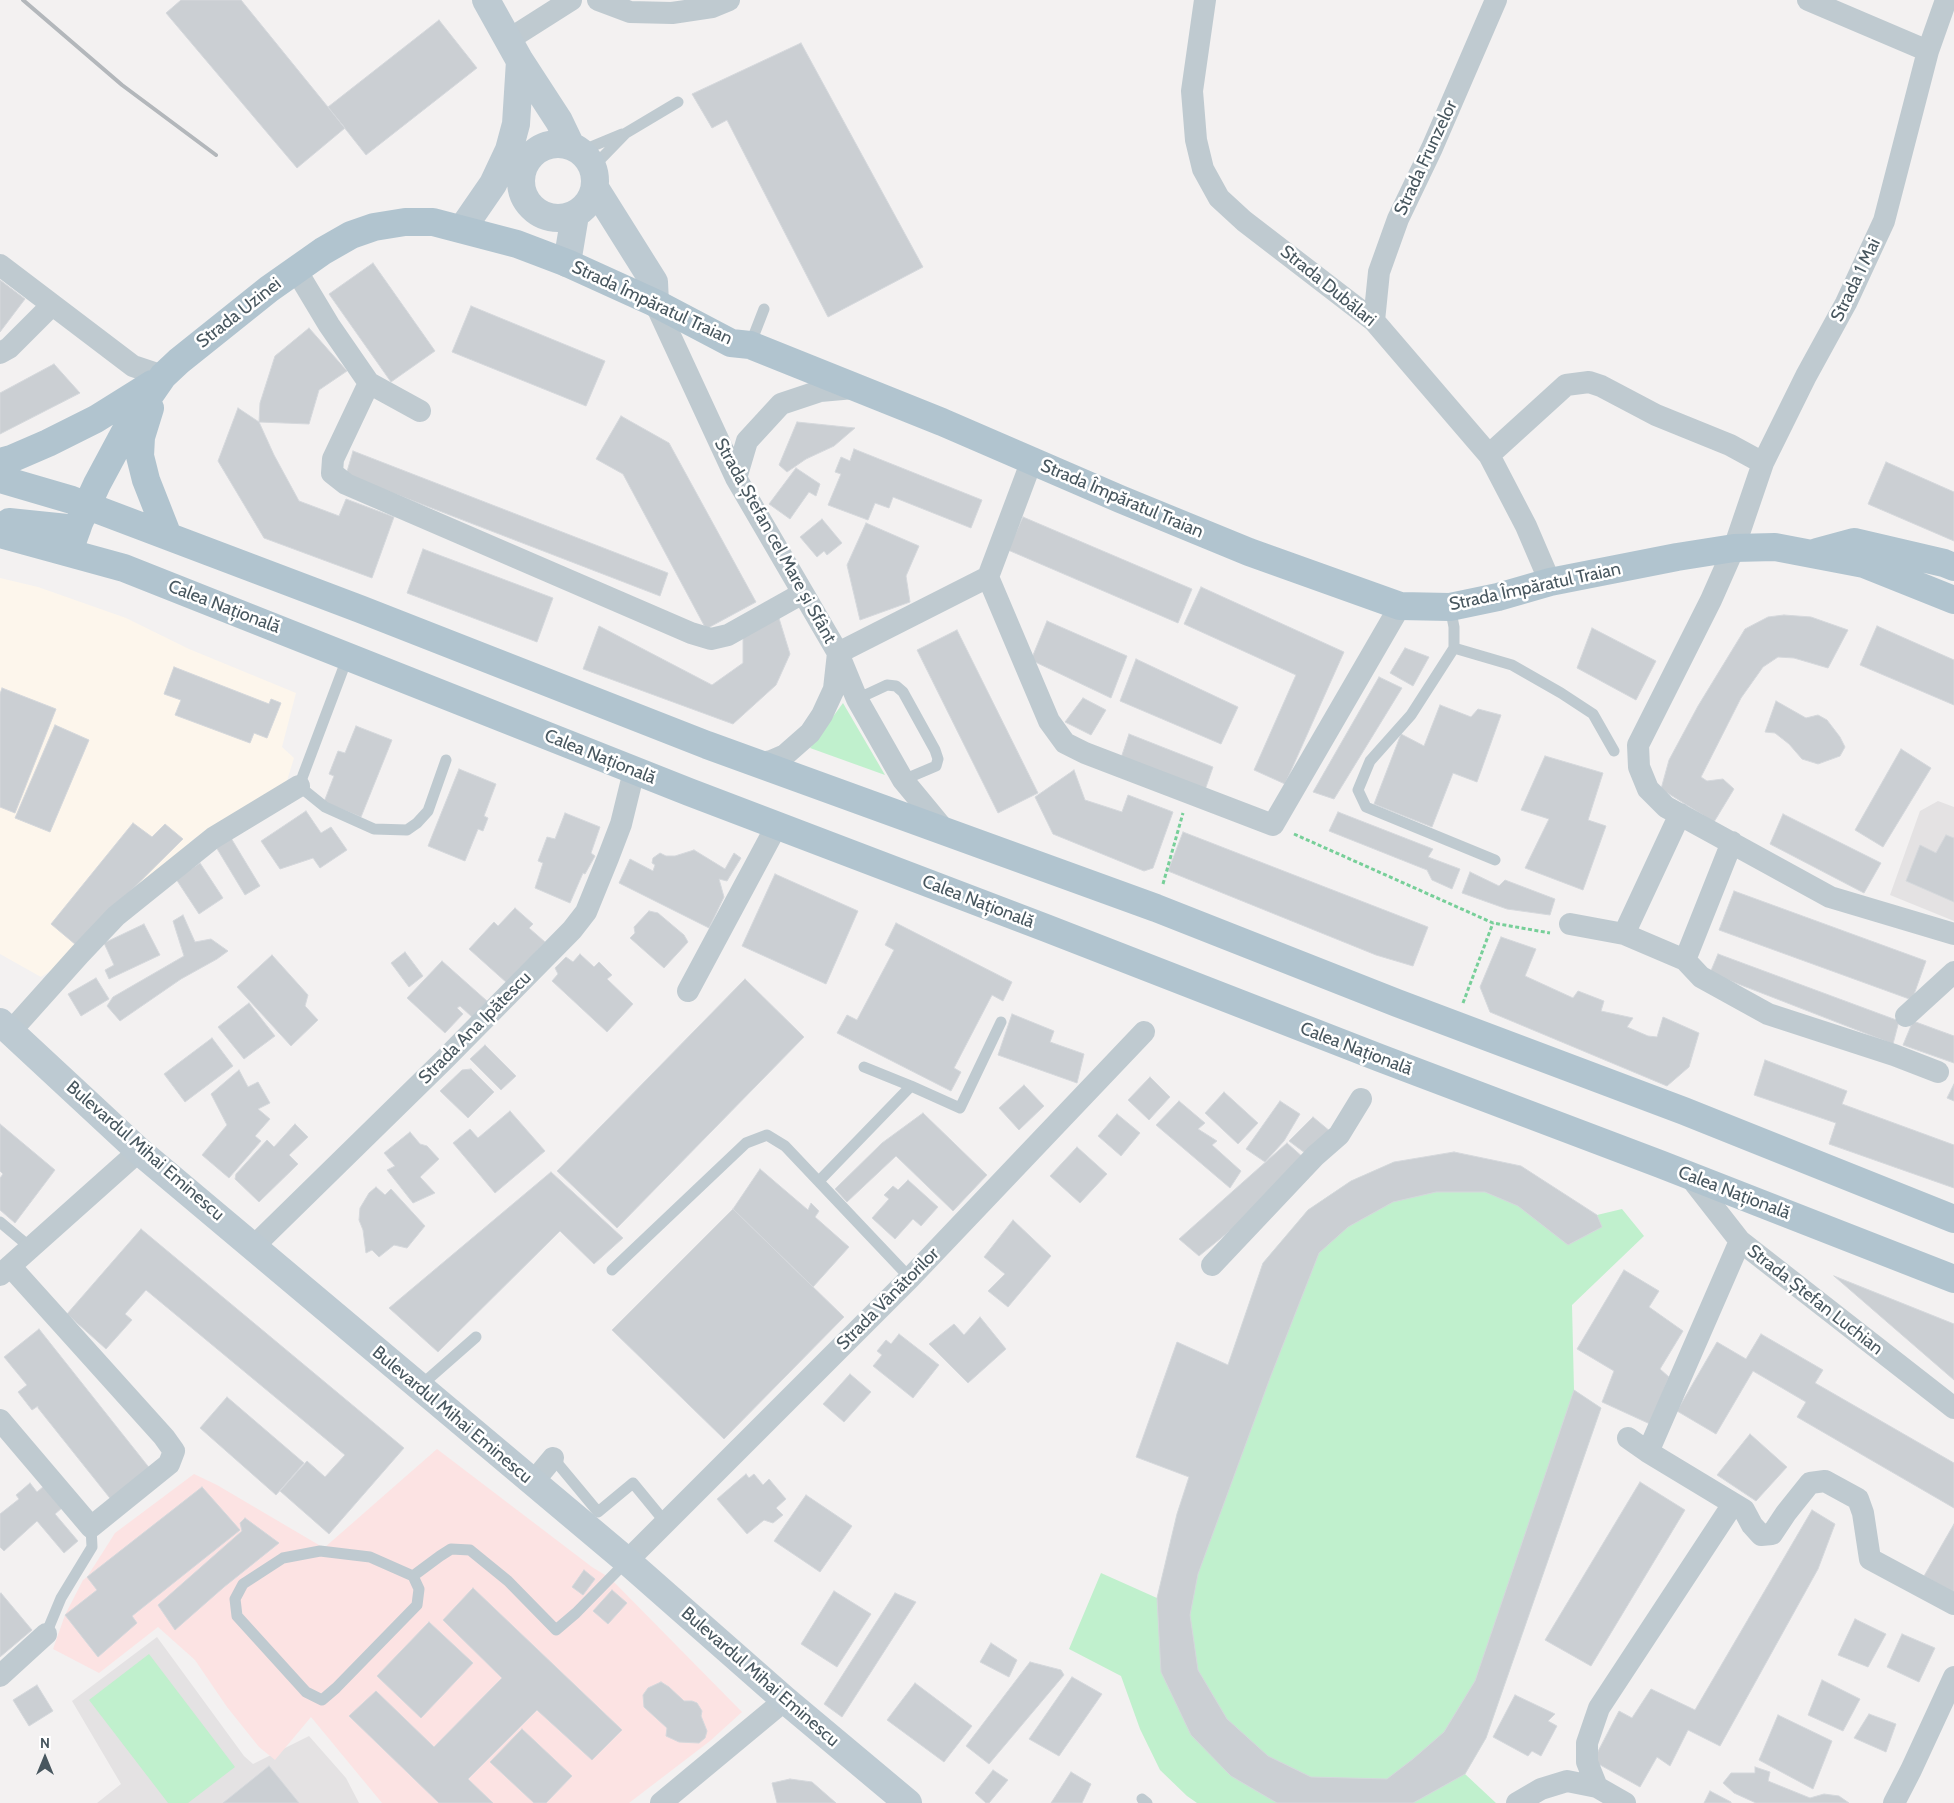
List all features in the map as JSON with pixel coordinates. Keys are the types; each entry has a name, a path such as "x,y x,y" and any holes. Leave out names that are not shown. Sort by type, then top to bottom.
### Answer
{"main road":[{"name":"Strada Ștefan cel Mare și Sfânt","path":"486,0 514,50 559,121 595,171 595,188 654,282 655,303"},
{"path":"514,50 515,161 521,179 522,192 537,211 549,217 562,218 575,215 585,207 593,196 595,188"},
{"path":"516,124 529,119 559,121"},
{"path":"462,229 493,184 515,161 529,158 538,150 548,145 560,143 580,152"},
{"path":"567,263 575,215"},
{"name":"Strada Uzinei","path":"78,529 127,428 163,376 198,345 296,270 344,239 374,228 405,222 433,222 462,229"},
{"name":"Strada Împăratul Traian","path":"462,229 517,244 567,263 655,303 731,343 750,345 1032,460 1120,499 1249,552 1400,606 1450,607 1498,597 1550,582 1677,557 1734,548 1775,547 1864,564 1954,600"},
{"path":"0,462 12,459 48,443 96,419 163,376"},
{"path":"163,376 145,419 141,437 140,456 146,480 168,536"},
{"name":"Calea Națională","path":"0,479 78,529 124,568 634,771 1954,1279"},
{"name":"Calea Națională","path":"0,520 78,529 168,536 758,764 1156,908 1455,1025 1684,1111 1954,1219"},
{"name":"Calea Națională","path":"0,534 78,529"},
{"name":"Strada Împăratul Traian","path":"1811,554 1854,542 1954,567"},
{"name":"Bulevardul Mihai Eminescu","path":"5,1027 139,1151 627,1561 784,1700 908,1803"}],"street":[{"path":"514,50 571,0"},
{"path":"598,0 630,12 672,13 712,7 730,0"},
{"name":"Strada Dubălari","path":"1205,0 1192,90 1196,140 1203,169 1219,198 1244,221 1374,321 1489,455 1526,526 1550,582"},
{"name":"Strada Frunzelor","path":"1374,321 1380,272 1398,219 1432,148 1496,0"},
{"path":"1808,0 1928,50"},
{"name":"Strada 1 Mai","path":"1946,0 1928,50 1884,221 1846,303 1806,376 1763,463 1734,548 1711,600 1638,745 1639,767 1648,789 1666,807 1830,897 1954,934"},
{"path":"0,265 51,306 133,366 163,376"},
{"path":"296,270 329,326 369,384 420,411"},
{"name":"Strada Ștefan cel Mare și Sfânt","path":"655,303 736,478 838,653 857,699 903,780 946,832"},
{"path":"0,353 9,348 51,306"},
{"path":"1489,455 1566,385 1589,382 1602,386 1656,415 1730,445 1763,463"},
{"path":"369,384 333,459 332,473 346,484 691,633 711,639 728,635 803,593"},
{"path":"736,478 748,442 781,404 820,391 854,388"},
{"path":"758,764 785,755 810,732 822,715 834,690 838,653 988,577 1032,460"},
{"path":"988,577 1049,721 1065,743 1085,753 1273,824 1400,606"},
{"name":"Strada Ana Ipătescu","path":"254,1246 444,1060 572,930 586,912 621,824 634,771"},
{"path":"5,1027 116,916 160,879 213,838 299,786"},
{"path":"1624,934 1680,814"},
{"path":"688,991 777,825"},
{"path":"1685,960 1732,842"},
{"path":"1570,924 1624,934 1685,960 1701,977 1768,1014 1894,1055 1938,1072"},
{"path":"1906,1016 1954,972"},
{"name":"Strada Vânătorilor","path":"627,1561 910,1278 1144,1032"},
{"path":"1212,1265 1315,1156 1339,1135 1361,1100"},
{"path":"0,1420 92,1527 169,1464 174,1451 164,1437 5,1271 139,1151"},
{"name":"Strada Ștefan Luchian","path":"1690,1176 1740,1241 1954,1408"},
{"path":"1648,1452 1740,1241"},
{"path":"1628,1438 1744,1510 1752,1525 1762,1535 1772,1534 1786,1512 1810,1483 1825,1481 1858,1499 1863,1513 1870,1559 1954,1604"},
{"path":"533,1482 553,1458"},
{"path":"1597,1788 1587,1762 1587,1743 1599,1708 1733,1504"},
{"path":"0,1676 46,1634"},
{"path":"1894,1803 1954,1677"},
{"path":"661,1803 784,1700"},
{"path":"1517,1803 1541,1789 1567,1781 1597,1788 1625,1803"}],"lane":[{"path":"626,133 593,167 580,152 626,133 678,102"},
{"path":"750,345 764,309"},
{"path":"1450,607 1454,627 1454,648 1411,715 1370,761 1358,790 1366,807 1495,860"},
{"path":"1454,648 1512,665 1561,693 1593,714 1614,751"},
{"path":"348,656 299,786 325,807 374,829 407,830 417,823 428,811 446,760"},
{"path":"857,699 887,685 896,686 903,692 935,750 938,759 936,766 903,780"},
{"path":"864,1067 960,1108 1001,1022"},
{"path":"819,1181 911,1086"},
{"path":"612,1270 746,1143 767,1135 785,1146 910,1278"},
{"path":"0,1222 31,1248"},
{"path":"419,1387 476,1337"},
{"path":"553,1458 598,1512 633,1483 666,1522"},
{"path":"46,1634 61,1598 92,1547 92,1527"},
{"path":"413,1576 452,1549 470,1550 508,1581 556,1630 576,1613 627,1561"},
{"path":"320,1551 370,1557 413,1576 419,1589 417,1605 322,1700 306,1692 237,1616 234,1599 243,1584 284,1558 320,1551"}],"path":[{"path":"1156,908 1188,793"},
{"path":"1273,824 1493,923 1556,934 1570,924"},
{"path":"1455,1025 1493,923"}],"shaded area":[{"path":"0,578 38,587 126,618 189,649 296,693 282,747 294,758 286,784 195,838 61,964 41,977 0,954"},
{"path":"1938,801 1954,807 1954,921 1890,895 1920,811"},
{"path":"437,1449 592,1567 610,1578 742,1712 710,1741 629,1803 382,1803 311,1717 275,1760 259,1747 227,1707 195,1660 158,1627 99,1673 53,1649 65,1615 83,1580 87,1577 115,1533 194,1474 217,1485 324,1548"},
{"path":"157,1637 244,1756 253,1764 309,1736 346,1778 359,1803 97,1803 121,1784 72,1701"}],"green space":[{"path":"843,703 885,775 810,748"},
{"path":"1394,1162 1597,1215 1622,1209 1644,1236 1572,1305 1574,1390 1601,1408 1486,1738 1465,1774 1496,1803 1197,1803 1160,1770 1140,1729 1121,1676 1069,1649 1101,1573 1157,1598 1177,1514 1263,1263 1308,1210 1351,1181"},
{"path":"149,1654 235,1767 188,1803 168,1803 89,1700"}],"building":[{"path":"181,0 241,0 345,128 297,168 166,13"},
{"path":"439,20 477,68 366,155 328,107"},
{"path":"801,43 923,267 828,317 727,120 712,128 692,94"},
{"path":"373,263 435,351 391,382 329,294"},
{"path":"0,280 25,299 0,332"},
{"path":"471,306 605,361 586,406 452,352"},
{"path":"309,328 347,371 319,390 309,424 259,422 260,403 275,356"},
{"path":"54,364 80,393 0,434 0,393"},
{"path":"238,408 259,422 274,455 299,501 339,516 346,499 394,517 372,578 264,538 218,461"},
{"path":"621,416 669,443 756,602 706,629 623,474 596,459"},
{"path":"797,422 855,428 834,446 806,459 787,472 779,465"},
{"path":"854,449 982,500 971,528 893,497 889,508 875,503 868,520 828,505 841,474 835,472 841,457 850,461"},
{"path":"353,451 668,573 660,596 346,475"},
{"path":"1886,462 1954,492 1954,541 1868,504"},
{"path":"796,468 820,484 816,496 809,492 790,519 769,504"},
{"path":"1023,517 1192,589 1178,623 1008,550"},
{"path":"822,519 842,543 827,555 824,551 817,557 800,537"},
{"path":"866,523 919,546 906,576 910,602 860,620 847,565"},
{"path":"423,549 553,598 537,642 407,593"},
{"path":"1201,587 1344,652 1285,784 1254,770 1296,675 1184,624"},
{"path":"778,615 790,654 776,685 733,724 583,669 599,626 712,685 743,663 743,630"},
{"path":"1784,615 1811,617 1848,630 1828,668 1794,658 1778,657 1763,667 1741,698 1701,777 1707,781 1723,779 1734,789 1714,822 1661,789 1669,760 1698,706 1745,629 1768,617"},
{"path":"1047,621 1127,656 1111,698 1031,660"},
{"path":"1877,626 1954,660 1954,705 1860,665"},
{"path":"1592,628 1656,661 1636,700 1577,668"},
{"path":"957,630 1038,793 998,813 917,650"},
{"path":"1405,648 1429,657 1413,686 1390,673"},
{"path":"1136,659 1238,707 1221,744 1120,701"},
{"path":"174,667 269,704 271,699 281,703 267,738 254,733 250,743 175,715 181,700 164,694"},
{"path":"1379,677 1402,688 1334,799 1313,792"},
{"path":"2,688 56,709 15,813 0,807 0,694"},
{"path":"1083,698 1106,710 1091,735 1065,722"},
{"path":"1776,701 1806,718 1818,715 1827,720 1845,747 1840,756 1818,764 1802,759 1789,744 1775,733 1765,732"},
{"path":"1440,705 1471,717 1478,709 1501,715 1477,782 1453,773 1432,827 1374,804 1401,734 1424,746"},
{"path":"55,725 89,740 50,832 15,818"},
{"path":"356,726 392,740 361,817 324,802 334,776 329,774 338,751 345,753"},
{"path":"1129,734 1213,767 1205,790 1121,758"},
{"path":"1901,749 1931,768 1883,847 1855,830"},
{"path":"1545,756 1603,773 1588,820 1606,826 1583,890 1525,868 1549,819 1521,810"},
{"path":"459,769 496,784 484,816 488,818 483,831 478,829 465,861 428,846"},
{"path":"1074,770 1085,800 1122,812 1128,795 1173,812 1153,868 1144,871 1053,834 1035,797"},
{"path":"306,811 321,833 331,827 347,850 320,868 313,858 280,869 261,841"},
{"path":"1338,812 1433,849 1428,857 1460,869 1452,889 1432,880 1427,870 1329,831"},
{"path":"565,813 600,827 591,853 595,856 585,874 583,873 570,903 535,888 543,863 538,861 547,837 555,839"},
{"path":"1783,814 1881,863 1864,893 1770,844"},
{"path":"133,823 152,837 165,824 183,839 76,945 51,924"},
{"path":"1183,832 1428,927 1413,966 1376,955 1168,871"},
{"path":"1946,835 1954,838 1954,902 1906,881 1920,845 1936,853"},
{"path":"231,838 260,886 245,895 216,847"},
{"path":"694,850 725,869 734,853 741,858 727,881 719,879 724,897 709,928 619,883 630,859 653,871 655,865 652,863 653,858 660,853 666,856 675,856"},
{"path":"200,863 223,898 199,914 176,879"},
{"path":"1470,872 1499,886 1505,880 1555,899 1550,915 1507,909 1462,893"},
{"path":"775,874 858,911 826,984 742,946"},
{"path":"1734,891 1926,961 1912,1000 1719,930"},
{"path":"515,908 533,924 529,928 545,942 507,983 469,949 494,922 498,926"},
{"path":"649,911 658,913 684,935 688,942 664,968 630,938 635,933 634,927"},
{"path":"183,915 195,942 211,939 228,951 181,979 120,1021 107,1006 113,997 184,956 173,921"},
{"path":"896,923 1012,982 1003,1001 992,995 954,1068 961,1072 951,1091 837,1033 847,1015 857,1020 894,950 885,945"},
{"path":"144,924 160,955 109,979 105,970 114,965 104,943"},
{"path":"1501,937 1536,949 1525,976 1573,998 1578,991 1604,1001 1601,1011 1633,1018 1627,1027 1648,1036 1657,1037 1663,1017 1699,1033 1689,1067 1667,1086 1490,1012 1480,987"},
{"path":"405,952 423,976 409,987 391,963"},
{"path":"580,954 594,967 599,962 612,975 607,979 633,1004 607,1032 552,981 558,974 555,968 566,957 573,962"},
{"path":"1718,954 1899,1021 1893,1044 1710,973"},
{"path":"272,955 308,995 305,1006 318,1020 291,1046 237,987"},
{"path":"442,961 487,1001 472,1017 460,1006 457,1008 463,1014 445,1033 407,998"},
{"path":"96,978 109,999 81,1016 68,994"},
{"path":"745,979 804,1037 617,1228 557,1171"},
{"path":"249,1003 275,1036 244,1059 218,1027"},
{"path":"1012,1014 1054,1031 1050,1042 1084,1054 1077,1083 998,1055"},
{"path":"1913,1021 1954,1036 1954,1063 1903,1045"},
{"path":"212,1038 233,1066 185,1102 164,1074"},
{"path":"485,1045 516,1076 501,1090 470,1059"},
{"path":"1765,1060 1847,1091 1842,1104 1954,1145 1954,1188 1829,1144 1836,1123 1754,1095"},
{"path":"471,1069 494,1092 468,1118 440,1091 462,1070"},
{"path":"239,1070 248,1087 258,1082 270,1103 258,1109 270,1119 255,1136 261,1141 229,1178 202,1155 227,1125 211,1094"},
{"path":"1150,1077 1170,1097 1149,1120 1128,1100"},
{"path":"1954,1084 1954,1101 1947,1098"},
{"path":"1024,1085 1044,1106 1019,1130 999,1108"},
{"path":"1224,1092 1258,1123 1238,1144 1205,1113"},
{"path":"1179,1101 1205,1123 1198,1129 1217,1141 1212,1145 1241,1171 1230,1188 1156,1125"},
{"path":"1280,1101 1300,1114 1284,1141 1265,1162 1246,1149"},
{"path":"510,1111 545,1151 495,1193 453,1143 470,1129 478,1138"},
{"path":"923,1113 987,1175 953,1211 896,1156 847,1202 835,1189 882,1143"},
{"path":"1117,1114 1140,1133 1121,1156 1098,1136"},
{"path":"1313,1117 1331,1132 1309,1156 1289,1141"},
{"path":"0,1124 55,1170 15,1223 0,1210 0,1178 3,1174 0,1171"},
{"path":"295,1124 308,1137 289,1155 298,1164 259,1202 235,1179 236,1174 267,1140 274,1147"},
{"path":"410,1132 420,1144 427,1146 439,1159 420,1177 435,1193 413,1203 387,1170 395,1166 384,1153"},
{"path":"1287,1143 1305,1159 1231,1230 1199,1256 1179,1239"},
{"path":"1077,1147 1107,1174 1080,1203 1050,1176"},
{"path":"1454,1152 1521,1166 1597,1215 1602,1227 1568,1245 1518,1206 1485,1192 1436,1192 1393,1202 1348,1227 1319,1253 1270,1378 1198,1574 1190,1615 1198,1670 1227,1719 1268,1756 1311,1777 1387,1779 1413,1759 1444,1732 1475,1681 1574,1390 1601,1408 1486,1738 1465,1774 1413,1803 1277,1803 1231,1776 1191,1735 1161,1672 1157,1598 1177,1514 1189,1477 1136,1457 1177,1342 1228,1365 1263,1263 1308,1210 1351,1181 1394,1162"},
{"path":"760,1169 808,1210 811,1203 819,1211 815,1217 849,1247 813,1287 733,1209"},
{"path":"551,1172 623,1238 594,1264 560,1231 438,1352 389,1308"},
{"path":"908,1180 938,1207 921,1226 913,1219 895,1239 872,1218 889,1199 884,1195 893,1186 898,1190"},
{"path":"376,1187 385,1195 391,1189 425,1226 407,1248 394,1245 379,1257 372,1250 366,1253 363,1230 359,1220 360,1208 369,1193"},
{"path":"733,1209 844,1317 724,1439 612,1330"},
{"path":"1013,1220 1051,1256 1008,1307 988,1291 1005,1274 984,1257"},
{"path":"141,1229 404,1448 329,1534 280,1491 307,1461 325,1477 345,1455 146,1290 125,1314 132,1320 106,1349 67,1314"},
{"path":"1624,1270 1659,1291 1649,1307 1683,1331 1660,1369 1669,1377 1650,1424 1602,1402 1614,1371 1577,1349"},
{"path":"1834,1276 1954,1324 1954,1380"},
{"path":"980,1317 1006,1349 968,1383 929,1344 954,1324 964,1335"},
{"path":"39,1329 151,1470 113,1502 38,1406 32,1410 18,1392 27,1385 4,1357"},
{"path":"899,1334 939,1365 913,1398 873,1366 882,1355 877,1351 886,1340 891,1344"},
{"path":"1761,1334 1823,1370 1815,1383 1954,1463 1954,1508 1797,1417 1806,1402 1753,1371 1716,1434 1677,1411 1717,1342 1746,1359"},
{"path":"850,1374 871,1392 844,1422 823,1404"},
{"path":"227,1397 304,1463 276,1495 200,1428"},
{"path":"1750,1434 1787,1467 1756,1501 1717,1475"},
{"path":"746,1474 749,1478 754,1474 763,1485 769,1479 786,1499 776,1508 783,1515 773,1523 764,1520 747,1534 717,1499"},
{"path":"1640,1482 1685,1510 1591,1666 1545,1640"},
{"path":"30,1483 37,1492 44,1486 62,1508 55,1514 78,1541 64,1553 37,1521 4,1551 0,1547 0,1514 19,1499 16,1495"},
{"path":"202,1487 240,1530 132,1616 137,1623 98,1657 65,1615 97,1590 87,1577"},
{"path":"806,1495 852,1526 820,1572 774,1541"},
{"path":"1812,1510 1835,1524 1818,1569 1720,1746 1688,1730 1670,1766 1657,1757 1640,1787 1593,1761 1619,1711 1632,1718 1651,1689 1695,1710"},
{"path":"245,1518 279,1543 224,1587 175,1630 158,1605 242,1531 240,1523"},
{"path":"1954,1524 1954,1593 1924,1576"},
{"path":"584,1570 595,1579 583,1595 572,1587"},
{"path":"473,1588 622,1730 592,1760 537,1710 468,1779 493,1803 439,1803 349,1716 376,1691 434,1747 502,1678 443,1620"},
{"path":"612,1590 627,1603 608,1624 593,1611"},
{"path":"834,1591 871,1614 837,1667 801,1644"},
{"path":"895,1593 916,1602 842,1717 824,1704"},
{"path":"0,1594 32,1630 0,1657"},
{"path":"1855,1619 1886,1634 1868,1667 1838,1655"},
{"path":"429,1622 473,1663 421,1718 377,1676"},
{"path":"1902,1634 1935,1648 1919,1682 1887,1667"},
{"path":"991,1643 1017,1660 1009,1677 980,1662"},
{"path":"1030,1662 1061,1670 1064,1675 989,1764 966,1746"},
{"path":"1072,1677 1102,1694 1059,1756 1029,1739"},
{"path":"1822,1680 1860,1699 1843,1731 1808,1715"},
{"path":"661,1682 684,1701 697,1703 702,1711 701,1716 707,1731 705,1738 699,1743 679,1742 666,1736 667,1728 644,1707 643,1695 648,1688"},
{"path":"915,1683 972,1726 944,1762 887,1720"},
{"path":"37,1685 53,1711 29,1726 13,1700"},
{"path":"1515,1695 1555,1714 1548,1721 1557,1726 1541,1756 1532,1751 1528,1756 1493,1737"},
{"path":"1869,1714 1896,1724 1886,1752 1854,1738"},
{"path":"1778,1715 1832,1741 1813,1789 1759,1760"},
{"path":"522,1729 572,1776 546,1803 534,1803 490,1762"},
{"path":"269,1766 299,1803 223,1803"},
{"path":"1755,1767 1770,1772 1768,1781 1810,1798 1824,1794 1839,1796 1849,1803 1756,1803 1734,1793 1723,1783 1731,1773 1755,1773"},
{"path":"993,1770 1008,1780 989,1803 986,1803 975,1793"},
{"path":"1071,1772 1091,1784 1082,1803 1051,1803"},
{"path":"790,1779 812,1782 836,1803 777,1803 772,1783"},
{"path":"1710,1791 1731,1802 1731,1803 1704,1803"}],"railway":[{"path":"23,0 122,85 216,155"}]}
